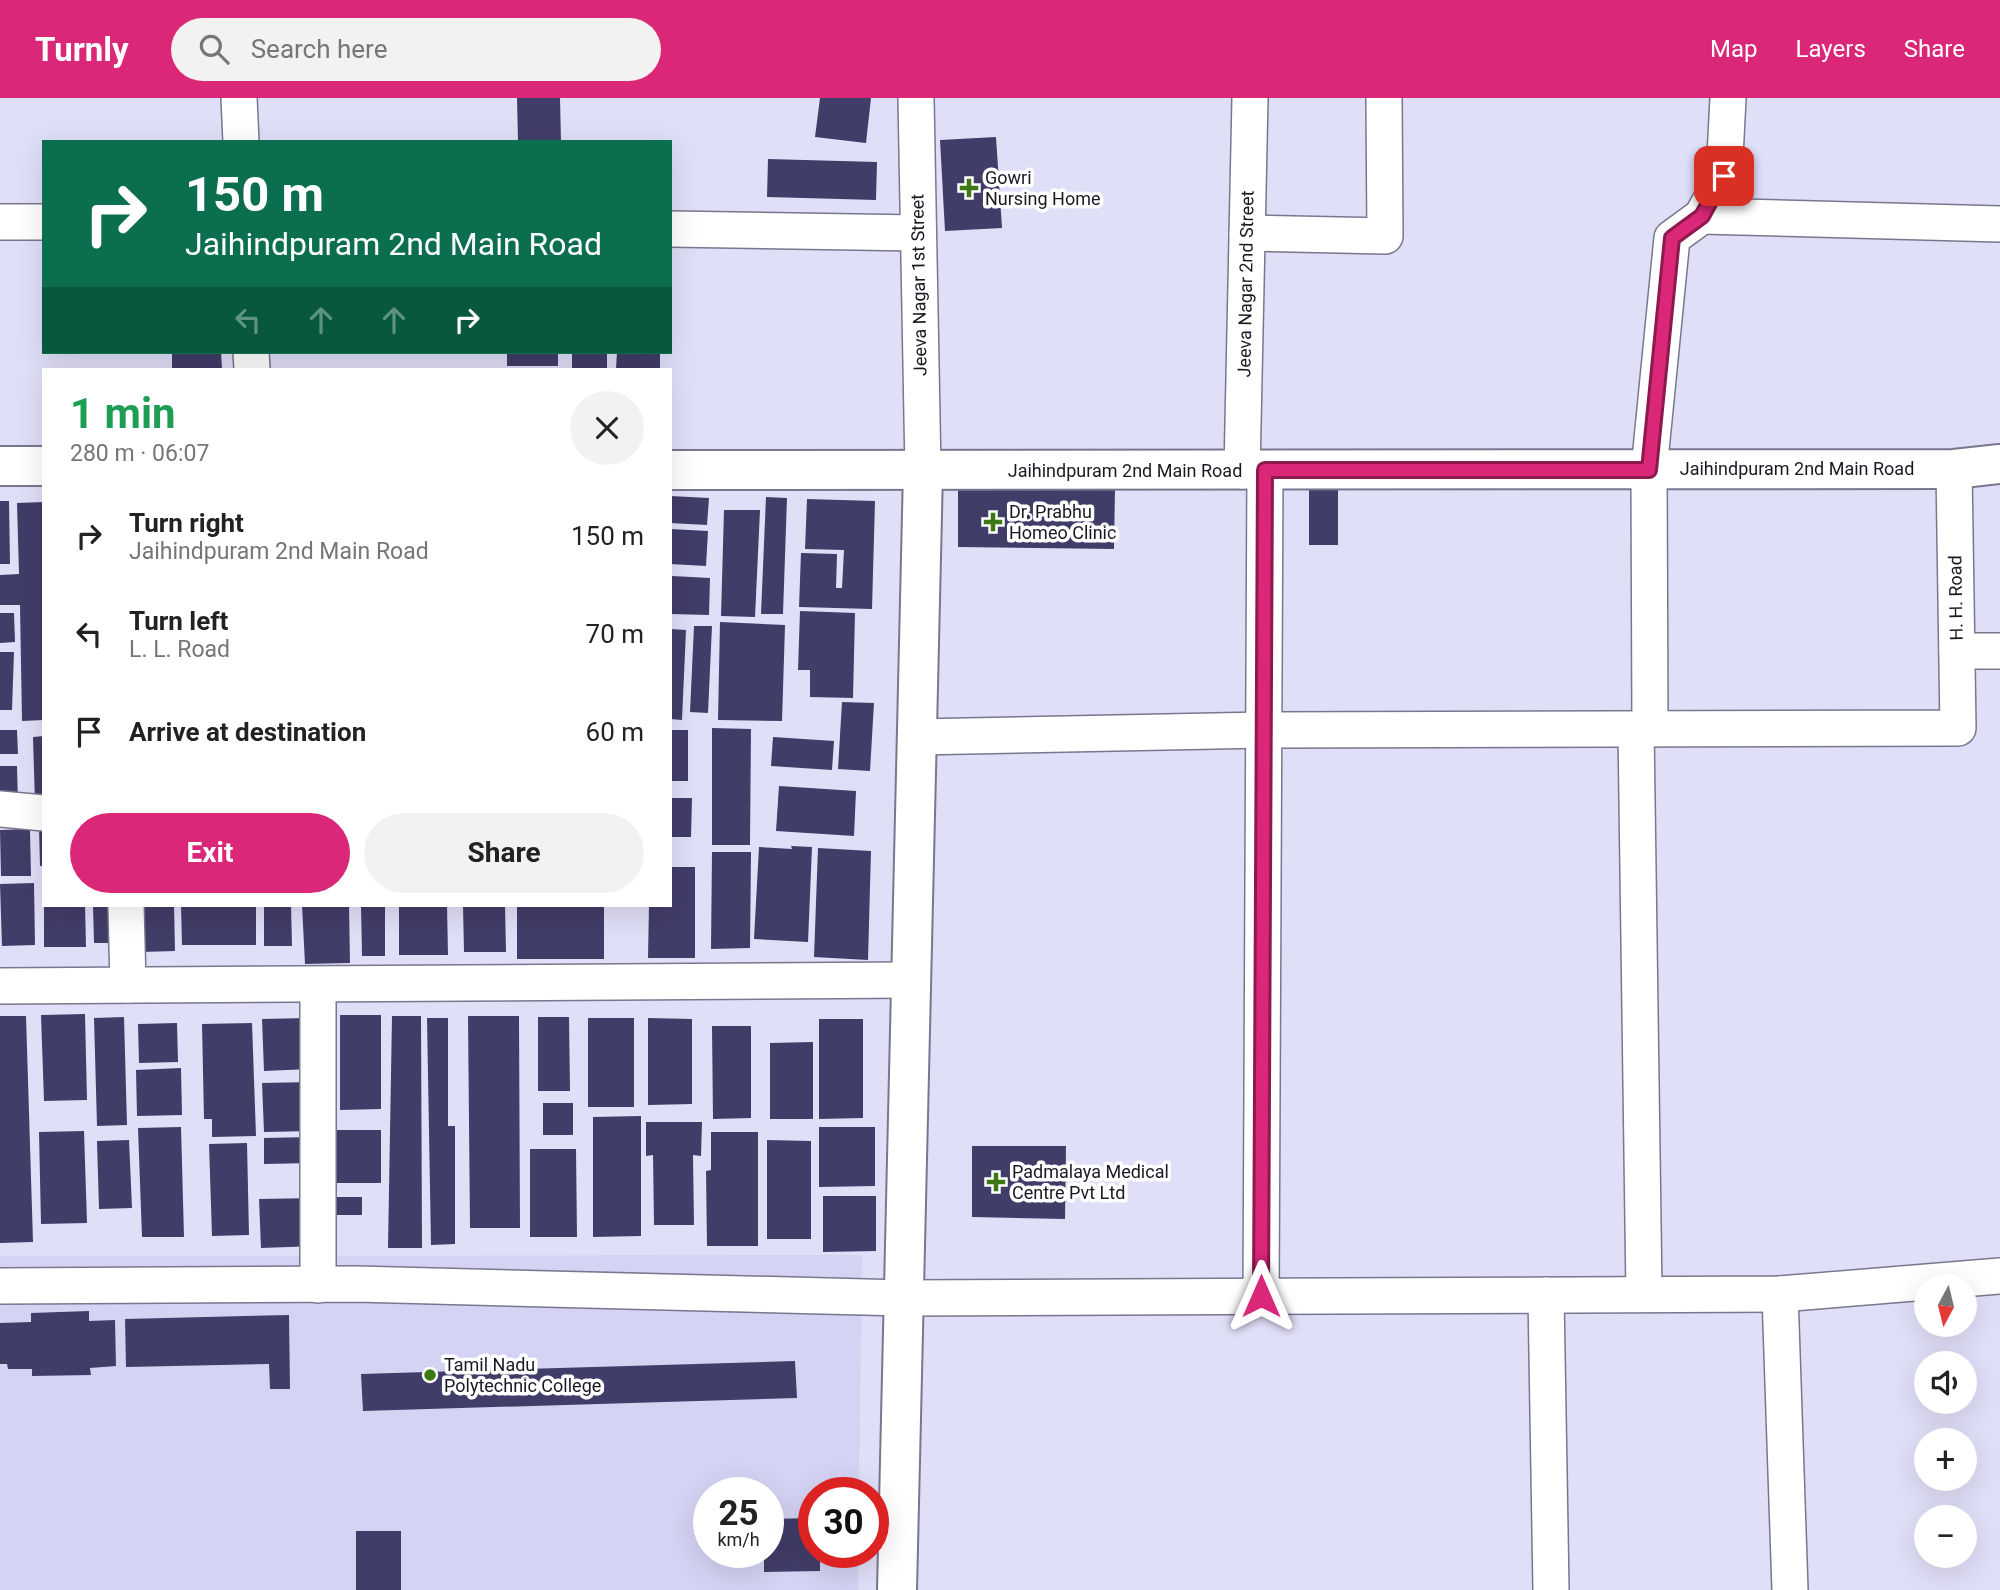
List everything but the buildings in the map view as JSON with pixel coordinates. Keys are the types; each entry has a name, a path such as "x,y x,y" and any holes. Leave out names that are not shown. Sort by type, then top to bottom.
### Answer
{"street":[{"path":"239,98 241,140"},
{"name":"Jeeva Nagar 1st Street","path":"916,98 923,471"},
{"name":"Jeeva Nagar 2nd Street","path":"1250,98 1247,233 1264,730 1261,1296"},
{"path":"1247,233 1385,236 1384,98"},
{"path":"1644,1294 1643,729 1649,470 1672,238 1702,216 1724,176 1728,98"},
{"path":"1702,216 2000,224"},
{"path":"0,222 42,222"},
{"path":"672,229 918,233"},
{"name":"Jaihindpuram 2nd Main Road","path":"672,470 1954,469 2000,464"},
{"path":"0,466 42,466"},
{"name":"H. H. Road","path":"1643,729 1958,728 1954,469"},
{"path":"898,1590 923,471"},
{"path":"1957,651 2000,651"},
{"path":"916,737 1264,730 1643,729"},
{"path":"0,809 42,813"},
{"path":"126,907 128,985"},
{"path":"0,986 911,980"},
{"path":"318,985 318,1285"},
{"path":"0,1286 318,1285 904,1298 1780,1294 2000,1276"},
{"path":"1780,1294 1790,1590"},
{"path":"1546,1295 1551,1590"}],"shaded area":[{"name":"Tamil Nadu Polytechnic College","path":"862,1255 859,1477 798,1477 798,1568 859,1568 858,1590 0,1590 0,1256"}],"place":[{"name":"Gowri Nursing Home","path":"969,188"},
{"name":"Dr. Prabhu Homeo Clinic","path":"993,522"},
{"name":"Padmalaya Medical Centre Pvt Ltd","path":"996,1182"},
{"name":"Tamil Nadu Polytechnic College","path":"430,1375"}],"route":[{"path":"1261,1296 1265,470 1649,470 1672,238 1702,216 1724,176"}]}
